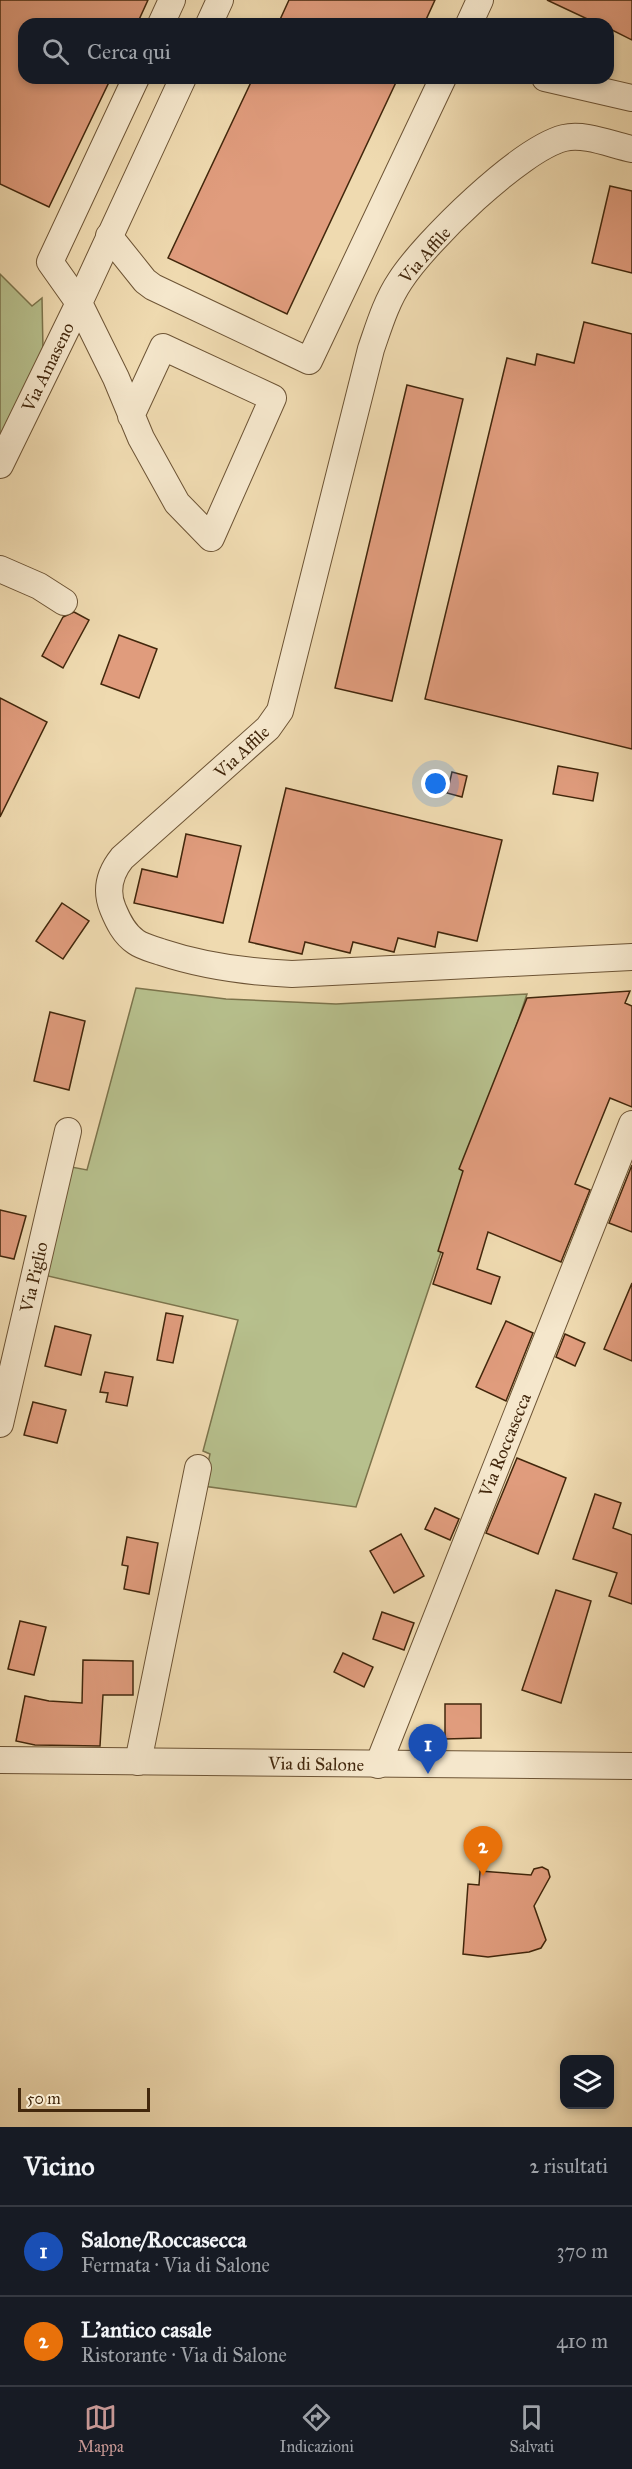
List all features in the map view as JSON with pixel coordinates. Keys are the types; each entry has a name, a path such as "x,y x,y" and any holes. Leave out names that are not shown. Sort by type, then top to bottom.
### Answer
{"street":[{"path":"164,18 172,0"},
{"path":"212,18 220,0"},
{"path":"472,18 480,0"},
{"path":"131,416 163,347 273,398 211,538 177,503 141,438 131,416 116,378 79,303 50,262 133,84"},
{"name":"Via Amaseno","path":"0,465 79,303 180,84"},
{"path":"109,236 145,281 153,287 309,361 440,84"},
{"path":"571,84 632,98"},
{"name":"Via Affile","path":"632,149 581,137 566,138 532,152 465,210 414,262 404,276 388,302 371,349 280,711 268,728 122,858 115,867 108,890 119,924 135,942 175,957 254,972 292,974 632,957"},
{"path":"90,328 133,378 145,384"},
{"path":"0,569 39,586 64,602"},
{"name":"Via Roccasecca","path":"378,1765 632,1124"},
{"name":"Via Piglio","path":"0,1424 68,1131"},
{"path":"138,1762 198,1468"},
{"name":"Via di Salone","path":"0,1760 632,1766"}],"green space":[{"path":"0,274 32,306 42,298 43,351 0,444"},
{"path":"136,988 226,999 336,1004 527,994 356,1507 203,1486 210,1454 203,1451 238,1320 35,1273 61,1165 87,1170"}],"building":[{"path":"0,0 148,0 140,18 18,18 18,84 108,84 49,207 0,184"},
{"path":"289,0 435,0 427,18 281,18"},
{"path":"547,0 632,0 632,40 614,31 614,18 585,18"},
{"path":"250,84 395,84 287,314 168,258"},
{"path":"610,186 632,191 632,273 592,263"},
{"path":"584,322 632,334 632,749 425,699 507,358 535,365 537,354 574,363"},
{"path":"407,385 463,399 392,701 335,688"},
{"path":"74,612 89,620 63,668 42,656 63,617"},
{"path":"119,635 157,649 139,698 101,684"},
{"path":"0,698 47,722 0,817"},
{"path":"558,766 598,773 593,801 553,794"},
{"path":"452,772 467,776 462,797 447,793"},
{"path":"286,788 502,840 477,941 438,932 435,947 398,938 394,952 353,942 350,953 305,942 302,954 249,942"},
{"path":"186,834 241,846 223,923 134,903 142,869 177,877"},
{"path":"62,903 89,921 63,959 36,941"},
{"path":"630,991 625,1003 632,1006 632,1107 610,1098 575,1184 590,1190 561,1262 488,1232 477,1269 500,1277 491,1304 433,1284 443,1253 438,1251 463,1171 459,1169 527,998"},
{"path":"50,1012 85,1021 69,1090 34,1081"},
{"path":"632,1165 632,1232 609,1223"},
{"path":"0,1210 26,1216 14,1259 0,1256"},
{"path":"632,1283 632,1361 604,1349"},
{"path":"166,1313 183,1316 173,1363 157,1360"},
{"path":"506,1321 533,1333 506,1401 476,1387"},
{"path":"55,1326 91,1335 81,1375 45,1366"},
{"path":"565,1334 585,1343 575,1366 556,1357"},
{"path":"105,1372 133,1377 127,1406 106,1402 108,1393 100,1392"},
{"path":"33,1402 66,1410 57,1443 24,1435"},
{"path":"517,1458 566,1478 538,1554 486,1533"},
{"path":"595,1494 621,1503 613,1528 632,1535 632,1604 609,1596 617,1573 573,1559"},
{"path":"435,1508 459,1519 450,1540 425,1529"},
{"path":"401,1534 424,1576 394,1593 370,1551"},
{"path":"127,1537 158,1543 149,1594 124,1589 128,1566 122,1565"},
{"path":"556,1590 591,1601 561,1703 522,1690"},
{"path":"382,1612 414,1623 404,1650 373,1639"},
{"path":"20,1621 46,1627 34,1675 8,1669"},
{"path":"343,1653 373,1667 364,1687 334,1672"},
{"path":"83,1660 133,1661 133,1695 103,1695 100,1746 35,1745 16,1741 25,1696 49,1701 82,1703"},
{"path":"445,1704 481,1704 481,1738 445,1739"},
{"path":"542,1867 548,1870 550,1877 534,1906 546,1940 541,1948 529,1952 488,1957 463,1954 468,1884 479,1885 480,1871 531,1875 534,1869"}],"place":[{"name":"Salone/Roccasecca","path":"428,1774"},
{"name":"L'antico casale","path":"483,1876"}]}
